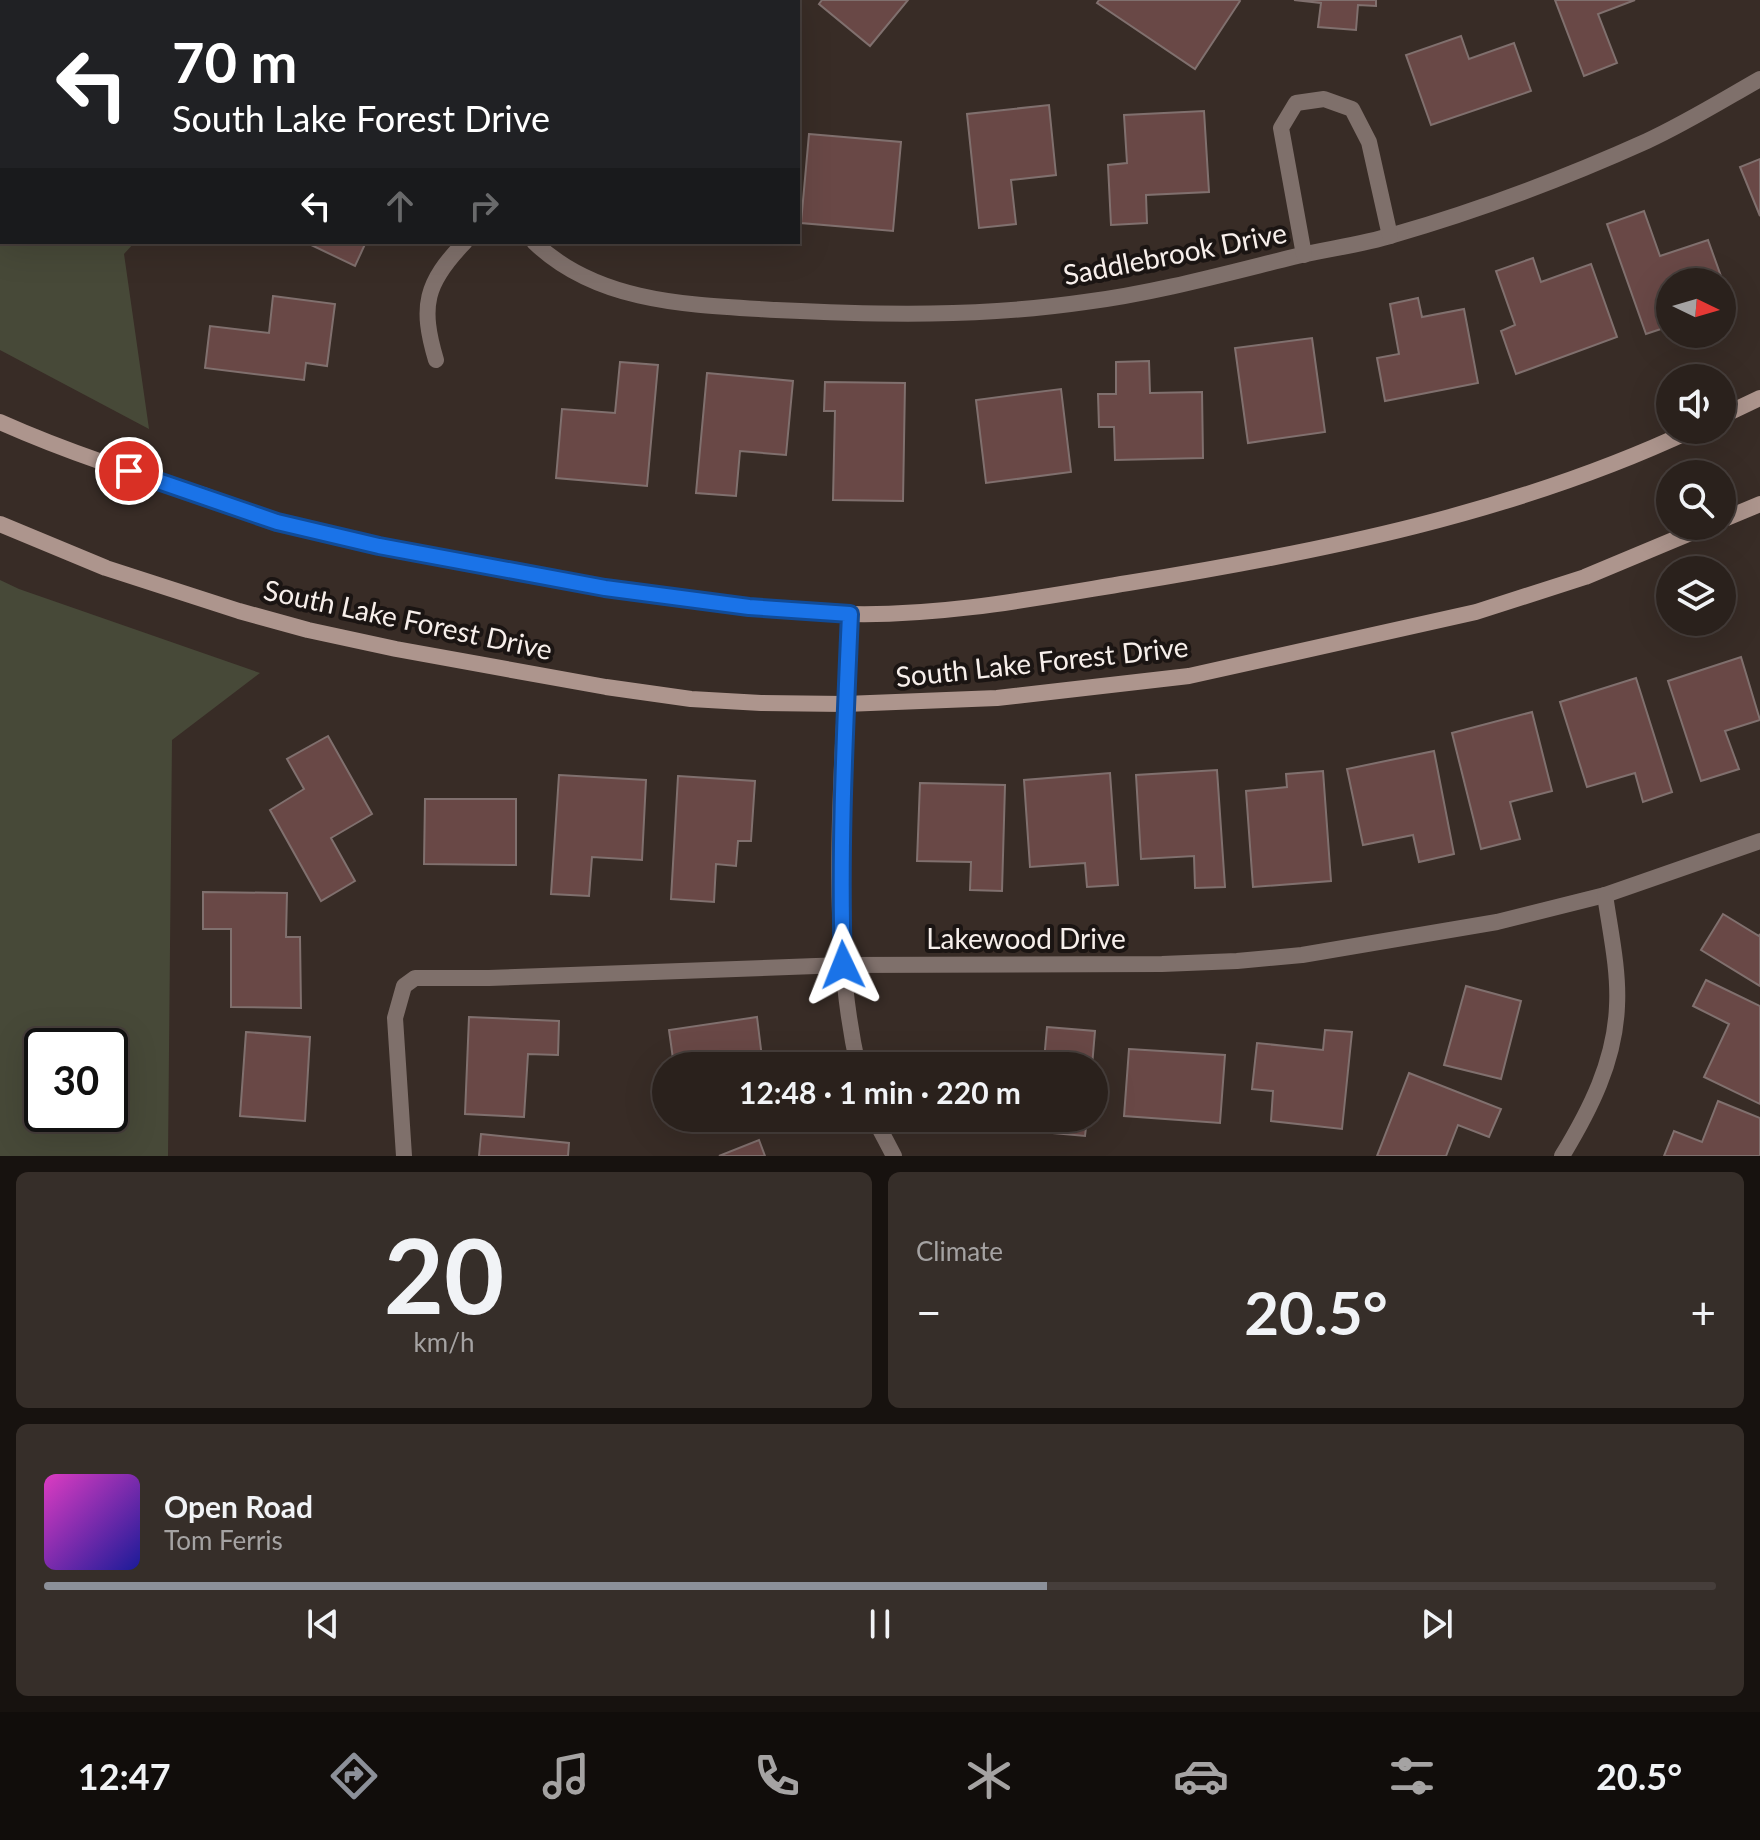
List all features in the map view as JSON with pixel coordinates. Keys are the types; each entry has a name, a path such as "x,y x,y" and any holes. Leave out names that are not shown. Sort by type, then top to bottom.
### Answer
{"main road":[{"path":"1736,409 1760,398"},
{"path":"0,422 101,462 277,522 339,537 605,588 749,607 850,614 922,613 1012,603 1249,564 1399,530 1550,487 1662,444"},
{"path":"1736,514 1760,504"},
{"name":"South Lake Forest Drive","path":"0,524 106,568 239,611 396,649 691,699 845,704 997,698 1189,676 1476,612 1585,577 1674,540"}],"street":[{"name":"Saddlebrook Drive","path":"536,244 548,256 580,277 627,294 704,306 858,314 969,313 1083,303 1156,291 1390,236 1494,204 1649,140 1760,79"},
{"path":"1304,255 1281,128 1296,103 1324,99 1352,109 1369,142 1390,236"},
{"path":"436,360 426,325 430,294 445,262 463,244"},
{"path":"850,614 840,893 843,965 855,1052"},
{"name":"Lakewood Drive","path":"404,1156 395,1018 404,986 415,978 843,965 1162,964 1302,955 1497,922 1605,895 1760,841"},
{"path":"1562,1156 1580,1127 1613,1044 1618,1004 1605,895"},
{"path":"881,1132 894,1156"}],"green space":[{"path":"0,244 133,244 124,254 149,429 0,350"},
{"path":"0,580 260,673 172,740 168,1156 0,1156"}],"building":[{"path":"822,0 908,0 870,46 819,4"},
{"path":"1099,0 1240,1 1195,69 1097,3"},
{"path":"1294,0 1376,0 1376,6 1358,5 1356,30 1318,27 1321,3"},
{"path":"1555,0 1635,0 1598,14 1617,63 1584,76"},
{"path":"1461,36 1469,59 1514,43 1531,91 1431,125 1406,55"},
{"path":"1049,105 1056,175 1011,180 1016,224 979,228 967,114"},
{"path":"1204,111 1209,192 1146,195 1147,223 1111,225 1108,165 1127,163 1124,115"},
{"path":"809,134 901,142 893,231 801,223"},
{"path":"1760,159 1760,216 1740,167"},
{"path":"1644,211 1660,256 1708,240 1718,268 1656,268 1656,331 1646,334 1607,224"},
{"path":"309,244 365,244 355,266"},
{"path":"1533,258 1541,282 1591,264 1617,337 1516,374 1501,331 1515,325 1496,271"},
{"path":"273,296 335,304 327,366 306,363 304,380 205,368 210,326 269,333"},
{"path":"1418,298 1422,317 1464,309 1478,383 1385,401 1377,358 1399,354 1390,304"},
{"path":"1312,338 1325,432 1248,443 1235,348"},
{"path":"1149,361 1150,393 1202,392 1203,458 1115,460 1114,427 1099,427 1098,394 1116,394 1116,362"},
{"path":"620,362 658,365 647,486 556,478 562,409 615,413"},
{"path":"707,373 793,381 786,455 740,451 736,496 696,493"},
{"path":"825,382 905,383 903,501 833,500 835,411 824,411"},
{"path":"1061,389 1071,472 986,483 976,400"},
{"path":"1741,657 1760,720 1725,731 1739,769 1701,781 1668,681"},
{"path":"1636,678 1672,792 1643,802 1635,773 1587,787 1560,702"},
{"path":"1532,712 1552,791 1510,802 1520,839 1481,849 1452,733"},
{"path":"328,736 372,814 331,838 355,881 321,901 270,810 304,789 287,759"},
{"path":"1434,751 1454,854 1419,862 1413,835 1363,845 1347,769"},
{"path":"1217,770 1225,887 1195,888 1194,856 1141,859 1136,775"},
{"path":"1323,771 1331,881 1253,887 1246,791 1287,787 1286,774"},
{"path":"1110,773 1118,885 1087,887 1085,863 1030,867 1024,780"},
{"path":"559,775 646,780 642,860 592,857 589,896 551,894"},
{"path":"678,776 755,781 751,841 738,841 736,866 716,864 714,902 671,899"},
{"path":"920,783 1005,785 1002,891 970,890 971,862 917,861"},
{"path":"425,799 516,799 516,865 424,864"},
{"path":"203,892 287,893 286,937 300,937 301,1008 231,1007 231,929 203,929"},
{"path":"1723,914 1760,934 1760,986 1701,950"},
{"path":"1706,980 1760,1006 1760,1104 1704,1077 1729,1024 1693,1006"},
{"path":"1466,986 1521,1001 1501,1079 1444,1065"},
{"path":"469,1017 559,1021 558,1055 528,1054 524,1117 465,1114"},
{"path":"757,1017 761,1052 672,1052 669,1030"},
{"path":"1047,1027 1095,1031 1093,1052 1045,1052"},
{"path":"1325,1030 1352,1032 1342,1129 1271,1121 1273,1091 1252,1089 1257,1043 1323,1050"},
{"path":"246,1032 310,1037 305,1121 240,1116"},
{"path":"1129,1049 1225,1055 1220,1123 1124,1116"},
{"path":"1409,1073 1501,1109 1489,1137 1458,1125 1446,1156 1377,1156"},
{"path":"1718,1101 1760,1118 1760,1156 1664,1156 1674,1131 1702,1142"},
{"path":"1040,1132 1085,1132 1085,1136"},
{"path":"481,1134 569,1143 568,1156 479,1156"},
{"path":"759,1140 765,1156 719,1156"}],"route":[{"path":"129,471 277,522 379,546 605,588 749,607 850,614 840,893 843,965"}]}
